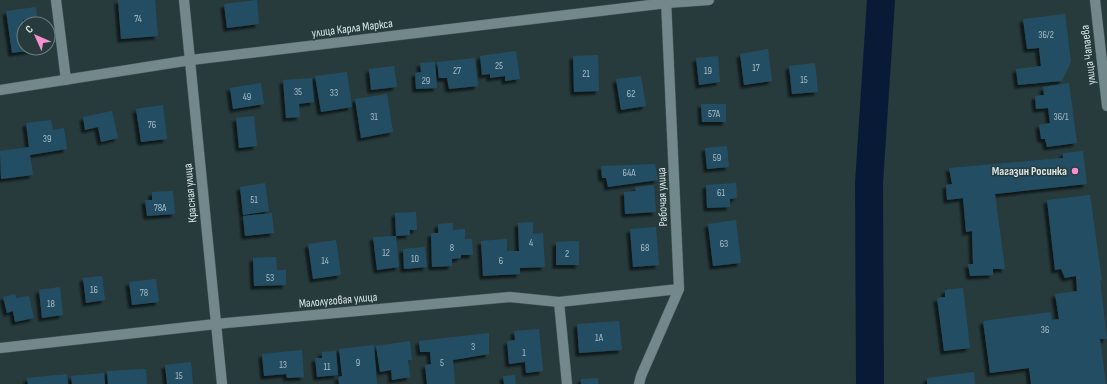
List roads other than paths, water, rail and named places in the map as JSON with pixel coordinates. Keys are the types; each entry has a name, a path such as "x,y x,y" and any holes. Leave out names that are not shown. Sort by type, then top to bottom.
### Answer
{"street":[{"path":"56,0 66,80"},
{"name":"Красная улица","path":"184,0 222,384"},
{"name":"улица Карла Маркса","path":"0,90 191,60 667,2 709,0"},
{"name":"улица Чапаева","path":"1095,0 1107,106"},
{"name":"Рабочая улица","path":"639,384 641,376 679,289 667,2"},
{"name":"Малолуговая улица","path":"0,348 216,324 510,296 559,302 679,289"},
{"path":"559,302 567,384"}],"waterway":[{"path":"870,384 869,183 881,0"}],"place":[{"name":"Магазин Росинка","path":"1075,171"}]}
